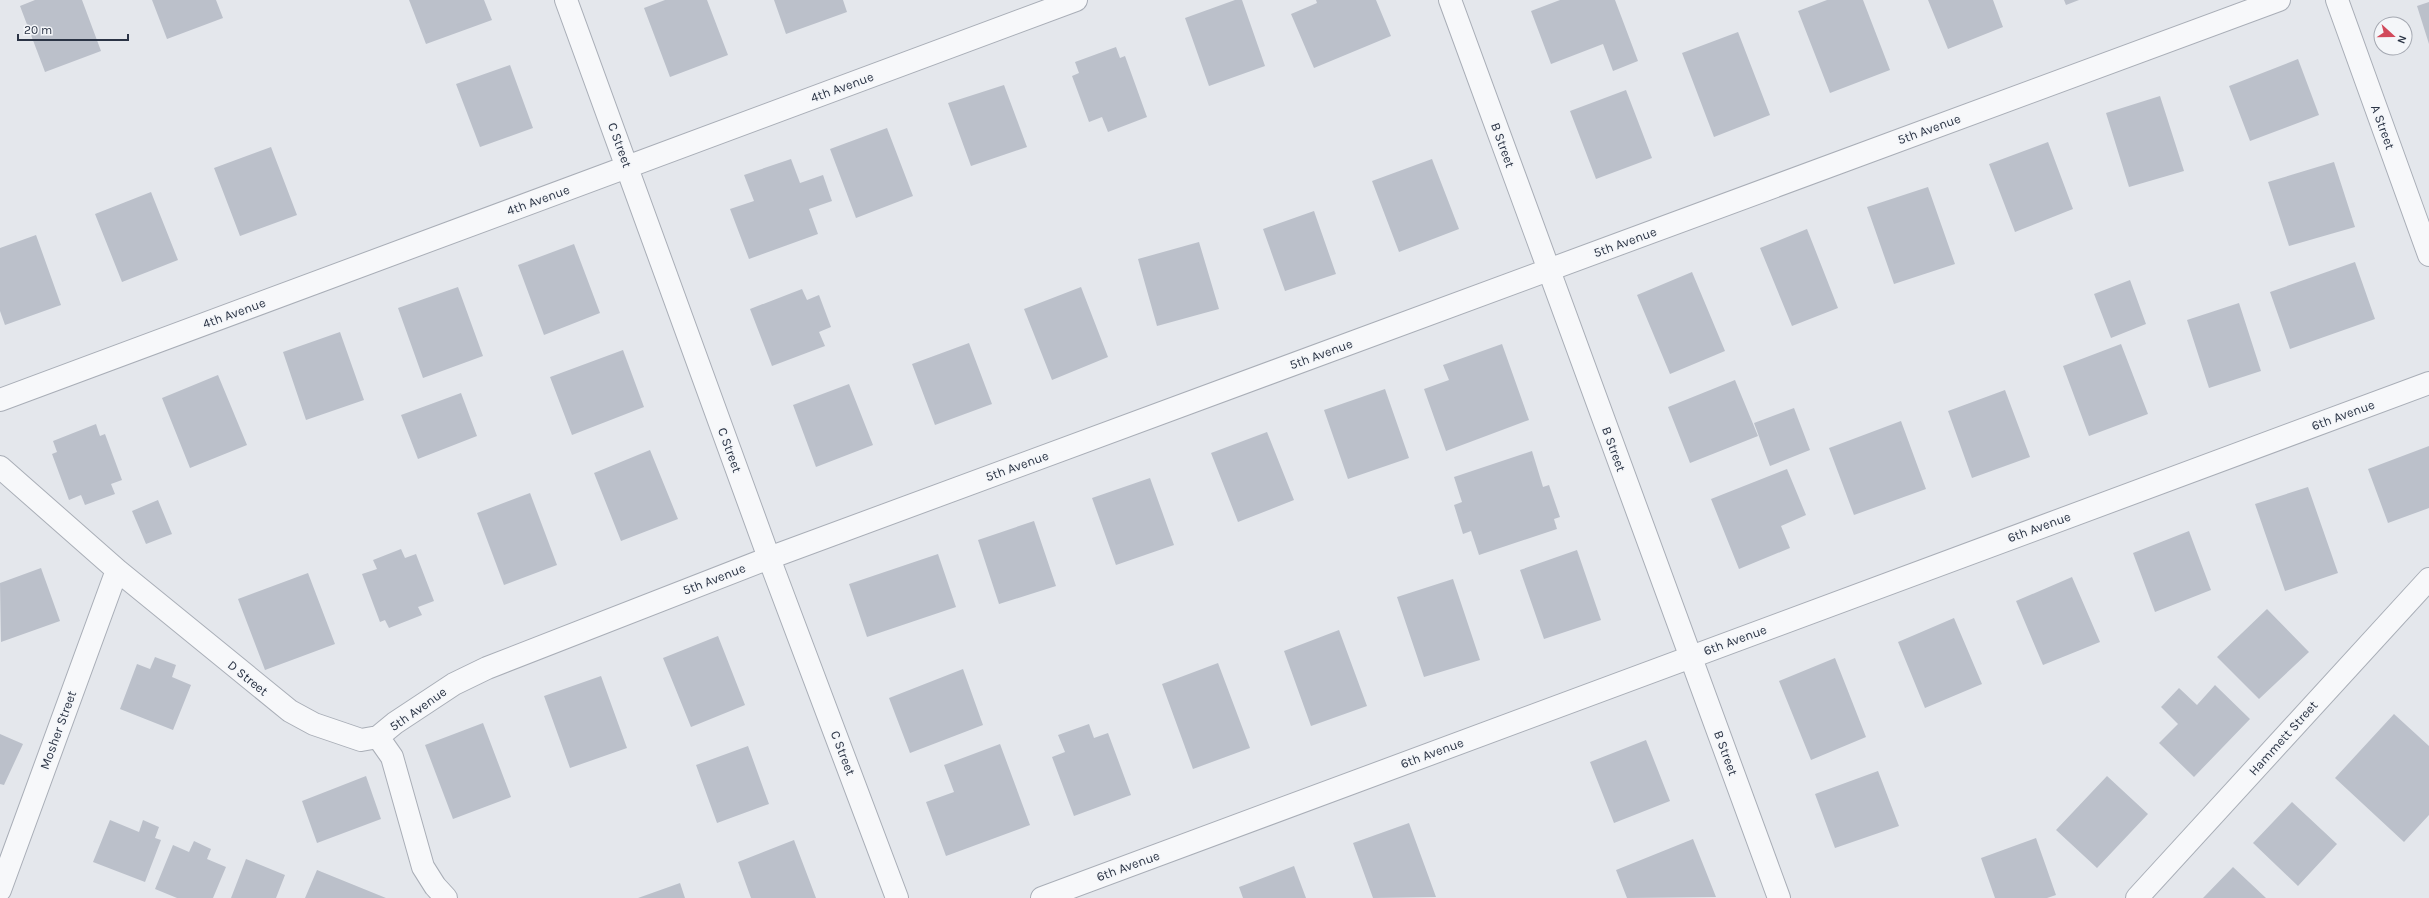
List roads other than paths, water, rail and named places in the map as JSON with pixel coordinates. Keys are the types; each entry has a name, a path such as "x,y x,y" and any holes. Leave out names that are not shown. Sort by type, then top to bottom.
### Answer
{"street":[{"name":"C Street","path":"566,0 769,558 897,898"},
{"name":"4th Avenue","path":"0,400 1076,0"},
{"name":"B Street","path":"1450,0 1779,898"},
{"name":"5th Avenue","path":"378,737 395,723 454,684 488,668 769,558 2279,0"},
{"name":"A Street","path":"2337,0 2429,255"},
{"name":"6th Avenue","path":"1042,898 2429,383"},
{"name":"D Street","path":"0,467 117,570 290,711 314,724 361,740 378,737"},
{"name":"Mosher Street","path":"0,890 117,570"},
{"name":"Hammett Street","path":"2137,898 2429,579"},
{"path":"378,737 392,757 423,867 435,886 446,898"}]}
